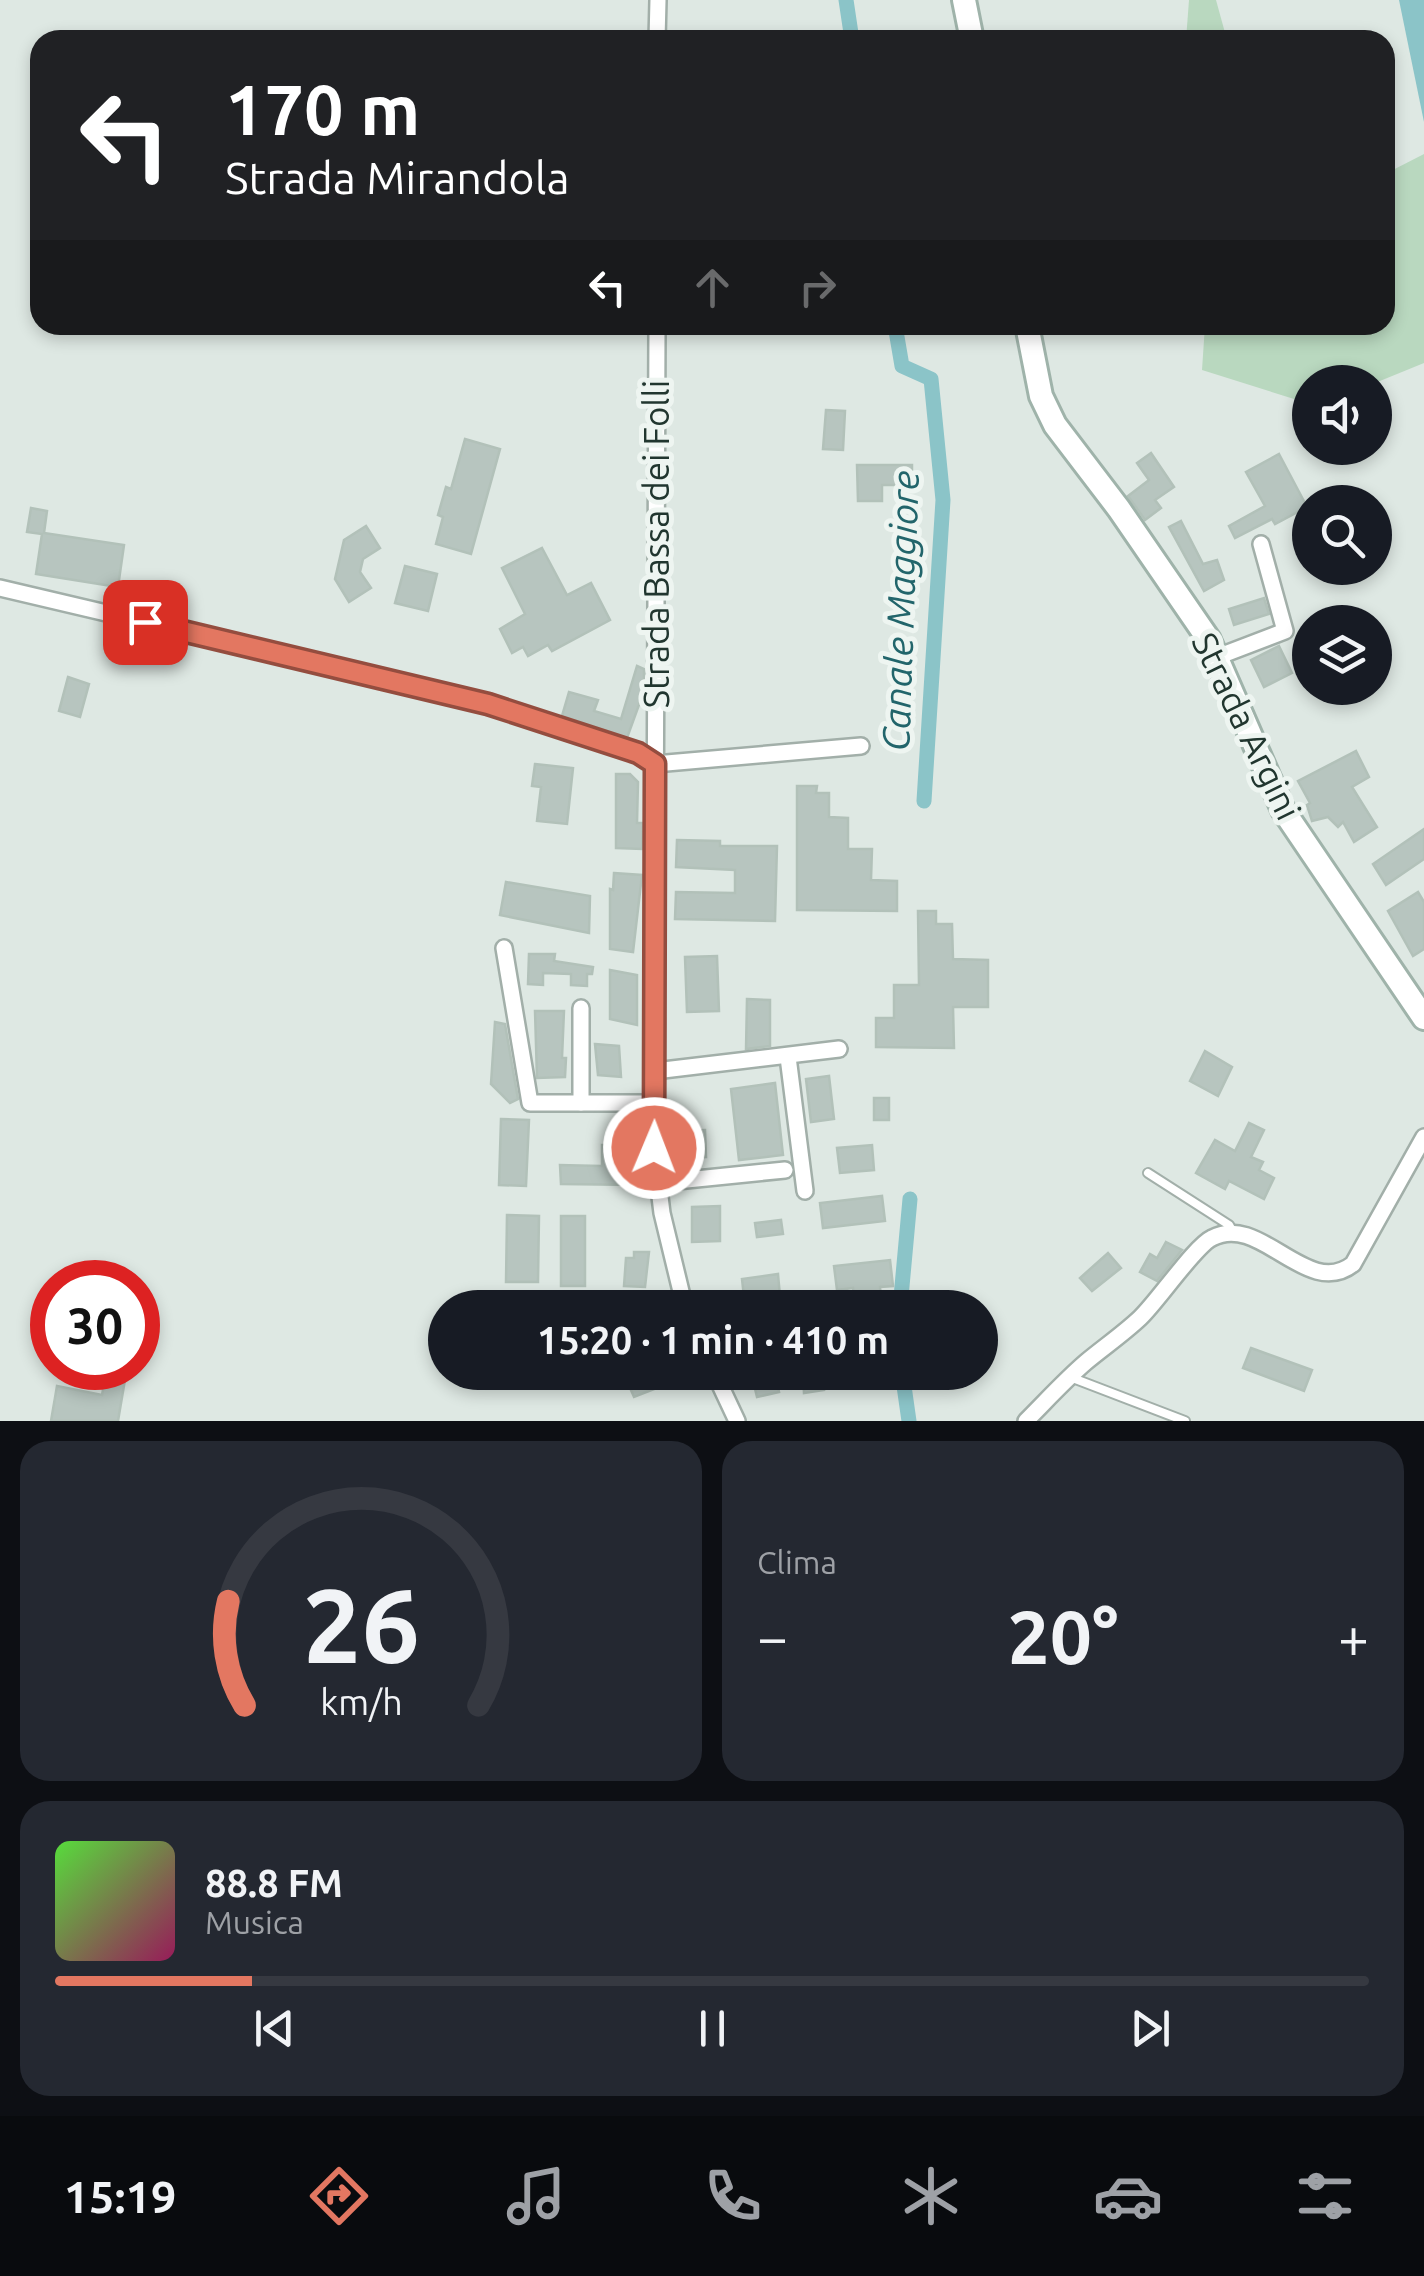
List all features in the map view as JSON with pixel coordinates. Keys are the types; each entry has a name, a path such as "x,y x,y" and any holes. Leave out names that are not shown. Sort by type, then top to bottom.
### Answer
{"main road":[{"path":"964,0 970,30"},
{"name":"Strada Argini","path":"1029,335 1041,396 1055,425 1120,509 1209,640 1283,810 1424,1018"}],"street":[{"path":"658,0 658,30"},
{"name":"Strada Bassa dei Folli","path":"657,335 656,1183 680,1290"},
{"path":"1217,658 1285,631 1261,544"},
{"path":"0,588 488,704 638,753 655,764 861,746"},
{"path":"504,948 530,1103 655,1103"},
{"path":"581,1008 581,1103"},
{"path":"655,1071 840,1049"},
{"path":"788,1057 806,1191"},
{"path":"1026,1421 1139,1318 1210,1238 1233,1232 1310,1268 1344,1272 1353,1264 1424,1137"},
{"path":"656,1183 785,1170"},
{"path":"722,1390 736,1421"}],"lane":[{"path":"1148,1173 1233,1232"},
{"path":"1070,1377 1185,1421"}],"green space":[{"path":"1189,0 1216,0 1224,30 1187,30"},
{"path":"1424,154 1424,363 1392,376 1392,365 1292,365 1292,398 1202,370 1204,335 1395,335 1395,169"}],"water":[{"path":"1399,0 1424,0 1424,122"}],"building":[{"path":"826,410 845,411 843,450 823,449"},
{"path":"465,439 500,449 471,554 436,544 443,517 438,515 446,487 451,489"},
{"path":"1151,453 1174,487 1155,500 1161,508 1145,520 1128,496 1149,480 1137,463"},
{"path":"1279,454 1295,485 1292,485 1292,515 1275,524 1272,519 1235,538 1229,526 1265,506 1246,472"},
{"path":"857,465 912,465 912,485 882,485 882,501 858,501"},
{"path":"31,508 47,511 44,533 124,545 118,587 36,574 42,534 27,532"},
{"path":"1181,521 1203,564 1217,560 1224,580 1204,591 1169,527"},
{"path":"366,526 380,548 363,559 360,572 371,588 349,602 335,579 344,540"},
{"path":"542,548 567,595 591,583 610,620 552,651 548,645 528,656 523,647 512,653 500,629 525,614 502,568"},
{"path":"405,566 437,574 428,611 395,603"},
{"path":"1264,598 1269,614 1234,625 1229,609"},
{"path":"1279,646 1292,673 1264,687 1251,660"},
{"path":"637,666 644,669 644,691 627,738 562,716 569,692 598,700 594,711 621,719"},
{"path":"68,677 89,684 80,717 59,711"},
{"path":"1356,751 1369,777 1352,787 1377,827 1354,842 1343,822 1338,827 1328,817 1312,821 1307,805 1310,803 1298,781"},
{"path":"535,764 573,768 567,824 537,821 541,787 532,786"},
{"path":"616,774 630,774 638,782 637,823 643,823 642,849 616,848"},
{"path":"797,786 817,786 816,793 829,793 829,817 848,818 848,849 872,849 871,880 897,881 897,911 797,910"},
{"path":"1424,829 1424,859 1386,885 1373,864"},
{"path":"677,840 720,841 720,846 777,846 775,921 675,919 676,892 735,893 735,870 676,867"},
{"path":"614,873 642,875 633,952 610,949 610,889 613,890"},
{"path":"506,882 590,896 589,933 500,915"},
{"path":"1418,892 1424,902 1424,949 1413,956 1388,911"},
{"path":"918,911 936,911 936,924 952,924 953,959 988,960 988,1007 953,1007 954,1048 876,1047 876,1018 894,1018 894,985 919,985"},
{"path":"529,954 555,954 554,961 593,967 592,974 587,974 587,986 571,985 571,974 543,973 543,985 528,984"},
{"path":"717,956 719,1011 687,1012 685,957"},
{"path":"610,970 637,975 637,1025 610,1019"},
{"path":"747,999 770,1000 770,1046 746,1049"},
{"path":"535,1011 564,1011 565,1077 537,1078"},
{"path":"495,1022 505,1024 518,1099 510,1103 491,1084"},
{"path":"595,1044 619,1046 621,1077 598,1075"},
{"path":"1205,1051 1232,1067 1218,1096 1190,1081"},
{"path":"829,1076 834,1119 811,1122 806,1079"},
{"path":"775,1083 783,1155 739,1160 731,1089"},
{"path":"874,1098 889,1098 889,1120 874,1120"},
{"path":"501,1119 529,1120 526,1186 499,1185"},
{"path":"1249,1123 1264,1130 1251,1157 1263,1162 1259,1170 1274,1178 1264,1199 1229,1181 1225,1189 1196,1173 1215,1140 1235,1151"},
{"path":"705,1130 706,1157 679,1158 678,1131"},
{"path":"602,1145 615,1145 615,1167 636,1167 636,1185 561,1184 560,1165 602,1166"},
{"path":"872,1145 874,1170 840,1173 837,1148"},
{"path":"882,1196 885,1221 823,1228 820,1203"},
{"path":"720,1206 720,1241 692,1242 692,1207"},
{"path":"507,1215 539,1216 538,1282 506,1282"},
{"path":"561,1216 585,1216 585,1286 561,1286"},
{"path":"781,1220 783,1234 757,1237 755,1223"},
{"path":"1166,1242 1182,1250 1157,1281 1140,1272 1150,1254 1157,1258"},
{"path":"634,1252 649,1252 645,1287 624,1286 626,1258 634,1258"},
{"path":"1108,1253 1121,1268 1092,1291 1080,1278"},
{"path":"890,1260 893,1286 880,1290 837,1290 834,1266"},
{"path":"778,1274 779,1290 743,1290 742,1279"},
{"path":"1251,1348 1312,1370 1304,1391 1243,1368"},
{"path":"56,1390 102,1395 103,1390 123,1390 118,1421 51,1421"},
{"path":"631,1390 652,1390 634,1397"},
{"path":"755,1390 779,1390 779,1392 757,1397"}],"waterway":[{"name":"Canale Maggiore","path":"846,0 850,30"},
{"name":"Canale Maggiore","path":"897,335 902,366 931,379 943,500 924,801"},
{"path":"902,1290 910,1199"},
{"path":"905,1390 909,1421"}],"route":[{"path":"145,622 488,704 638,753 655,764 654,1148"}]}
